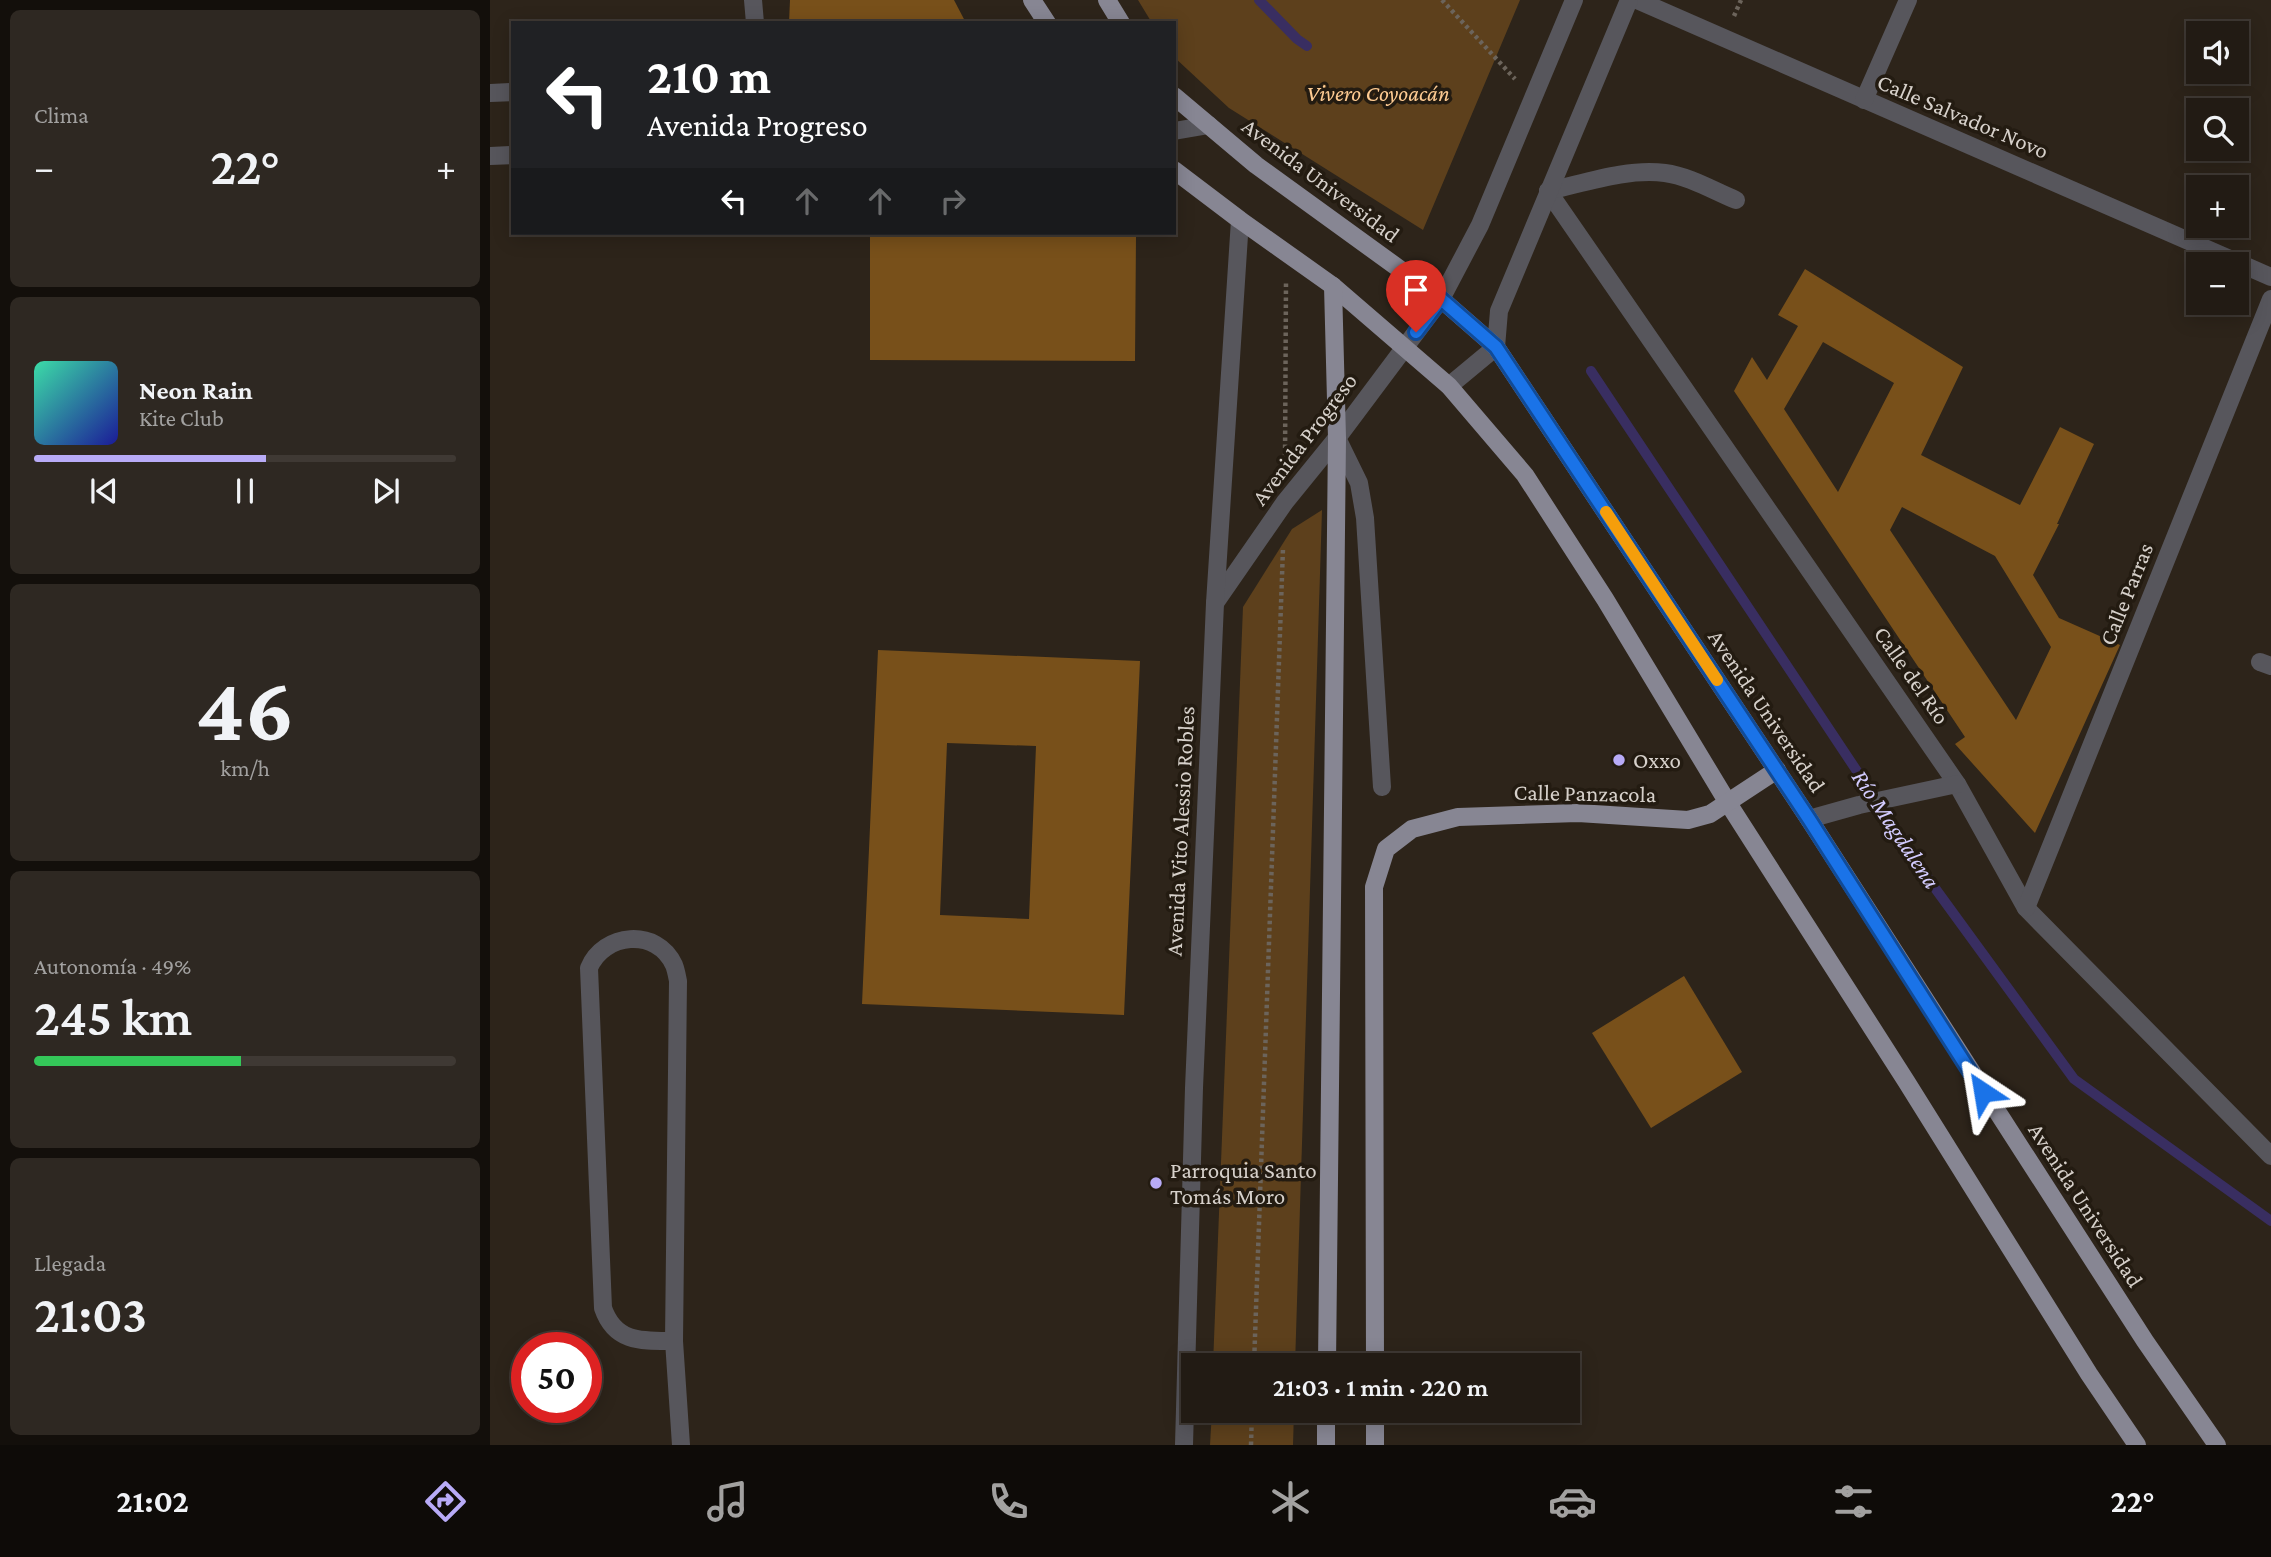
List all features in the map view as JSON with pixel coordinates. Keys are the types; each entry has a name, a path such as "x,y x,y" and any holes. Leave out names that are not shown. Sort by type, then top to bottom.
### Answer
{"main road":[{"path":"1032,0 1046,21"},
{"path":"1107,0 1121,21"},
{"name":"Avenida Universidad","path":"1176,98 1256,165 1441,299 1496,347 1809,819 2137,1329 2217,1445"},
{"path":"1176,172 1333,286 1449,387 1525,475 1605,599 1728,803 2089,1374 2137,1445"},
{"path":"1327,1353 1337,438 1333,286"},
{"name":"Calle Panzacola","path":"1375,1353 1374,887 1386,849 1412,829 1458,817 1578,813 1688,820 1710,814 1777,770"},
{"path":"1326,1423 1326,1445"},
{"path":"1375,1423 1375,1445"}],"street":[{"path":"752,0 755,21"},
{"name":"Avenida Progreso","path":"1215,603 1285,502 1337,438 1441,299 1480,225 1574,0"},
{"path":"1449,387 1496,347 1499,311 1629,0"},
{"name":"Calle Salvador Novo","path":"1637,0 2271,277"},
{"path":"1864,100 1908,0"},
{"path":"490,93 511,92"},
{"path":"1176,131 1209,125"},
{"path":"490,156 511,155"},
{"path":"1548,191 1631,173 1665,173 1736,200"},
{"name":"Calle del Río","path":"1548,191 1957,784 2026,908 2271,1156"},
{"name":"Avenida Vito Alessio Robles","path":"1184,1445 1194,1088 1215,603 1240,220"},
{"name":"Calle Parras","path":"2026,908 2271,299"},
{"path":"1337,438 1359,483 1365,518 1381,787"},
{"path":"1809,819 1957,784"},
{"path":"674,1341 651,1341 625,1336 615,1330 607,1320 603,1308 589,968 594,957 603,948 615,942 636,938 652,943 666,954 674,965 678,981 674,1341 681,1445"}],"path":[{"path":"1442,0 1532,99"},
{"path":"1285,502 1287,253"},
{"path":"1254,1353 1284,544"},
{"path":"1251,1445 1252,1423"}],"green space":[{"name":"Vivero Coyoacán","path":"1138,0 1520,0 1423,230 1229,108 1176,59 1176,21 1151,21"},
{"path":"1322,510 1295,1353 1213,1353 1243,607 1292,529"},
{"path":"1211,1423 1294,1423 1293,1445 1210,1445"}],"building":[{"path":"790,0 954,0 965,21 789,21"},
{"path":"870,235 1136,236 1135,361 870,360"},
{"path":"1805,269 1963,367 1921,455 2020,505 2060,427 2094,444 2033,575 2059,618 2120,645 2035,833 1955,744 1965,737 1734,391 1752,357 1767,380 1798,326 1778,315","holes":["1823,342 1894,383 1838,492 1784,409","1902,507 1995,556 2051,647 2016,720 1890,530"]},
{"path":"878,650 1140,661 1124,1015 862,1004","holes":["947,743 1036,746 1029,919 940,915"]},
{"path":"1684,976 1742,1072 1651,1128 1592,1033"}],"waterway":[{"name":"Río Magdalena","path":"1259,0 1307,46"},
{"name":"Río Magdalena","path":"1591,371 1932,884 2074,1079 2271,1221"}],"slow traffic":[{"path":"1606,512 1717,680"}],"place":[{"name":"Oxxo","path":"1619,760"},
{"name":"Parroquia Santo Tomás Moro","path":"1156,1183"}],"route":[{"path":"1416,332 1441,299 1496,347 1809,819 1983,1092"}]}
